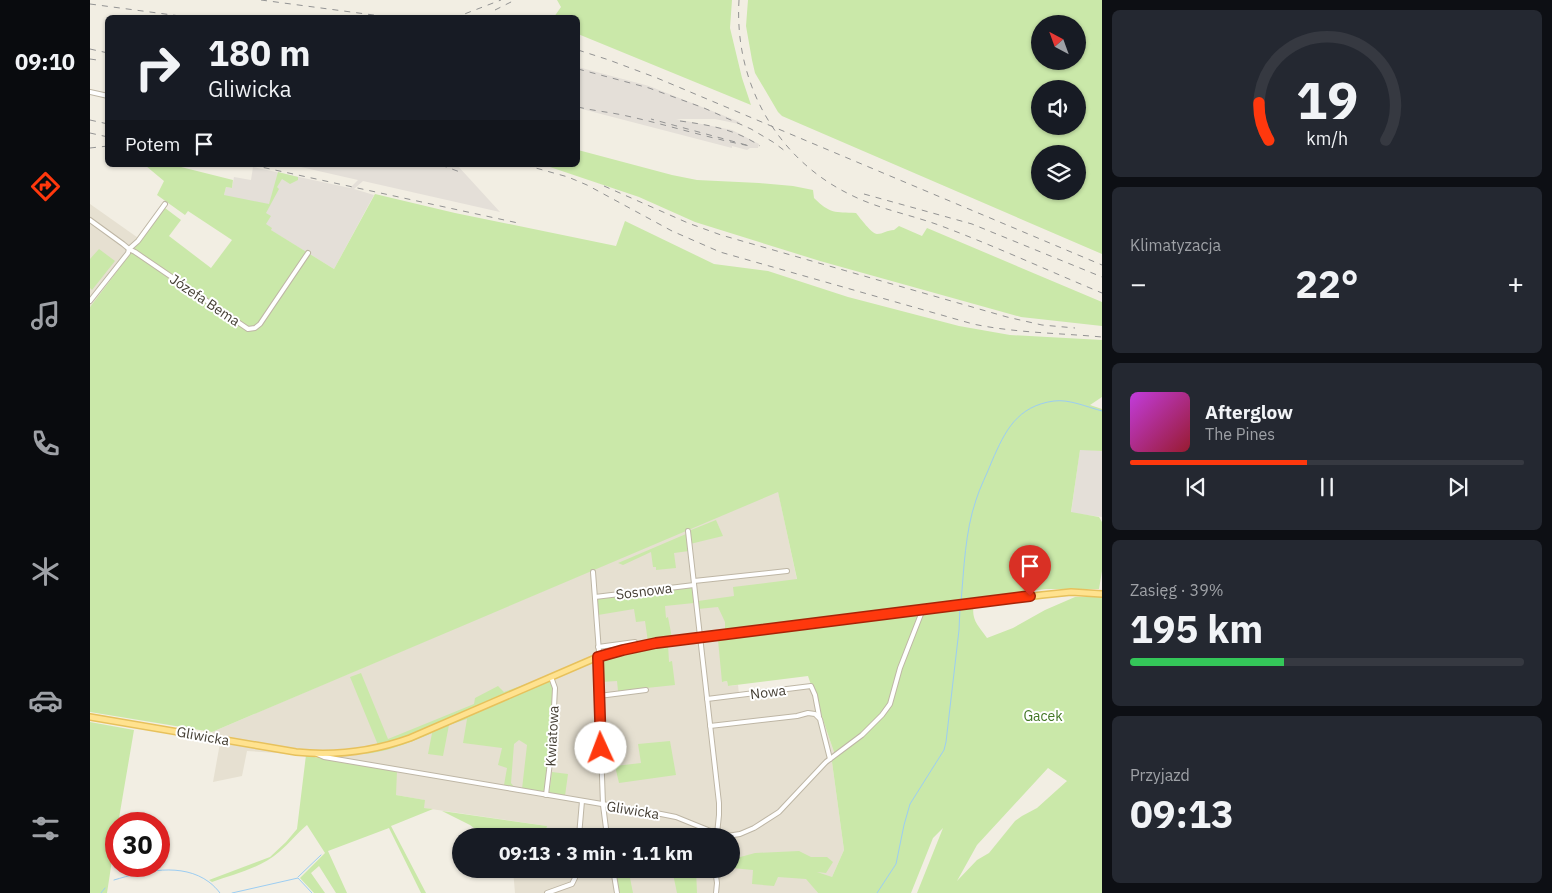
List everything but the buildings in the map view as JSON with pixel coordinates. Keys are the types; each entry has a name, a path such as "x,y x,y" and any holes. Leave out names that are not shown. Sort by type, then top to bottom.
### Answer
{"main road":[{"name":"Gliwicka","path":"90,717 270,748 316,753 346,752 379,747 405,740 598,657 640,646 1053,594 1078,592 1102,594"}],"street":[{"path":"90,92 105,95"},
{"path":"90,301 166,204"},
{"name":"Józefa Bema","path":"90,220 129,249 245,327 252,329 260,324 308,253"},
{"path":"688,531 719,803 717,828"},
{"path":"694,583 787,571"},
{"path":"592,572 598,647 603,805 607,828"},
{"name":"Sosnowa","path":"595,597 694,583"},
{"name":"Gliwicka","path":"740,834 769,820 793,799 830,759 873,725 890,704 900,668 923,610"},
{"path":"598,647 636,642"},
{"name":"Kwiatowa","path":"546,795 551,756 554,698 551,677"},
{"name":"Nowa","path":"707,699 811,686 815,694 830,759"},
{"path":"599,696 646,690"},
{"path":"808,713 816,703"},
{"name":"Nowa","path":"710,726 798,716 808,713 819,716"},
{"path":"828,750 836,754"},
{"path":"346,752 346,761"},
{"name":"Gliwicka","path":"316,753 324,757 346,761 676,817 701,828"},
{"path":"580,828 582,801"},
{"path":"547,893 572,884 575,878"},
{"path":"614,878 617,893"},
{"path":"716,878 716,893"}],"shaded area":[{"path":"580,68 649,86 740,122 739,124 715,119 676,119 732,130 759,144 758,148 747,150 732,146 732,148 580,109"},
{"path":"253,167 350,188 358,180 301,167 459,167 500,212 363,181 354,189 374,195 334,269 259,223 224,195 226,187 232,188 234,177 251,180"},
{"path":"90,204 141,240 90,307"},
{"path":"1080,449 1102,451 1102,517 1071,513"},
{"path":"778,491 806,622 800,627 732,638 723,682 727,681 728,686 738,685 739,694 811,685 834,752 832,762 844,850 832,877 807,879 818,893 515,893 514,878 740,878 740,828 547,828 547,826 424,808 424,800 396,795 327,760 306,755 247,751 242,776 213,782 220,743 212,732"}],"green space":[{"path":"557,0 732,0 730,28 742,78 751,105 580,35 580,15 555,15 561,7"},
{"path":"748,0 1102,0 1102,254 782,116 755,73 746,26"},
{"path":"580,151 697,180 759,183 813,190 814,198 824,207 838,212 856,213 869,229 877,234 894,230 899,226 922,236 927,228 1102,302 1102,326 1021,317 820,261 695,222 639,197 550,167 580,167"},
{"name":"Gacek","path":"147,167 181,167 233,180 232,188 226,187 224,195 269,204 278,172 298,177 298,180 290,184 282,179 277,187 279,189 266,213 271,216 266,224 272,228 271,230 334,269 375,194 455,213 616,246 625,221 714,264 768,271 848,297 959,326 1010,335 1102,340 1102,397 1090,405 1102,409 1102,451 1080,450 1071,512 1099,517 1102,522 1102,571 1099,589 1046,589 976,598 973,610 977,624 987,638 1013,628 1045,610 1075,597 1102,597 1102,893 917,893 943,828 933,838 911,893 818,893 806,879 778,877 774,886 752,884 753,870 740,869 740,857 755,853 799,851 811,857 827,857 833,862 826,873 817,872 832,877 844,850 832,762 834,752 808,676 728,686 727,681 722,682 718,640 800,627 806,622 725,632 725,622 718,607 698,609 698,601 734,596 733,587 797,579 778,492 212,732 90,712 90,307 165,208 181,220 169,236 211,268 232,240 188,211 185,215 157,195 164,181","holes":["1048,768 1067,781 1037,808 1015,821 989,853 977,860 957,881 977,845"]},
{"path":"99,249 115,261 92,290 90,288 90,259"},
{"path":"716,520 723,536 690,544 691,530"},
{"path":"686,534 689,551 674,553 676,568 656,570 656,567 653,567 651,552 623,565 618,563"},
{"path":"693,587 694,603 665,606 666,618 668,617 672,638 648,642 645,621 636,622 634,609 598,615 597,599"},
{"path":"668,644 669,662 672,661 675,685 618,691 617,681 601,682 601,660 618,653"},
{"path":"361,673 388,739 474,704 475,698 498,686 504,692 540,679 399,740 378,745 350,677"},
{"path":"551,680 553,709 545,793 522,789 527,745 519,740 514,744 511,783 514,787 504,785 507,768 498,765 502,748 463,743 467,719 449,725 443,756 428,754 432,733 404,744 382,751 362,754 354,753 385,748 419,738"},
{"path":"90,722 134,730 120,812 105,812 105,877 109,877 107,893 90,893"},
{"path":"670,741 676,775 619,783 615,766 641,763 638,744"},
{"path":"306,755 397,771 396,795 425,800 424,808 433,809 391,826 426,893 421,893 389,828 328,851 347,893 336,893 319,866 311,873 325,893 314,893 300,878 325,853 307,825 272,858 247,870 212,882 209,880 270,857 297,829"},
{"path":"552,772 568,774 565,796 549,794"},
{"path":"442,811 547,826 547,828 474,828"},
{"path":"616,878 630,878 633,893 619,893"},
{"path":"674,878 696,878 697,893 677,893"}],"waterway":[{"path":"961,602 972,512 997,450 1008,430 1022,414 1031,408 1054,401 1072,402 1102,411"},
{"path":"877,893 896,864 910,804 944,750 960,608"},
{"path":"298,877 321,855"},
{"path":"114,880 150,871 175,870 198,876 210,883 220,893"},
{"path":"232,893 298,878 312,893"},
{"path":"101,893 105,888"}],"railway":[{"path":"261,0 374,15"},
{"path":"462,15 501,0"},
{"path":"495,10 515,0"},
{"path":"739,0 739,30 744,60 752,88 765,115 781,139 801,161 824,180 862,200 964,235 1102,293"},
{"path":"90,4 172,15"},
{"path":"90,49 105,52"},
{"path":"580,51 657,78 1102,265"},
{"path":"90,59 97,60"},
{"path":"580,70 649,88 704,108 751,129 785,151"},
{"path":"580,107 627,116 750,146 651,119"},
{"path":"90,120 105,123"},
{"path":"680,121 711,126 741,135 760,146"},
{"path":"90,133 105,136"},
{"path":"90,148 105,146"},
{"path":"261,167 518,223"},
{"path":"446,167 460,172"},
{"path":"532,167 568,177 587,185 672,231 720,252 973,324 1021,331 1102,337"},
{"path":"604,186 688,223 721,235 1007,317 1042,325 1075,328"},
{"path":"864,194 972,224 1102,277"}],"route":[{"path":"601,748 598,657 656,643 1030,596"}]}
